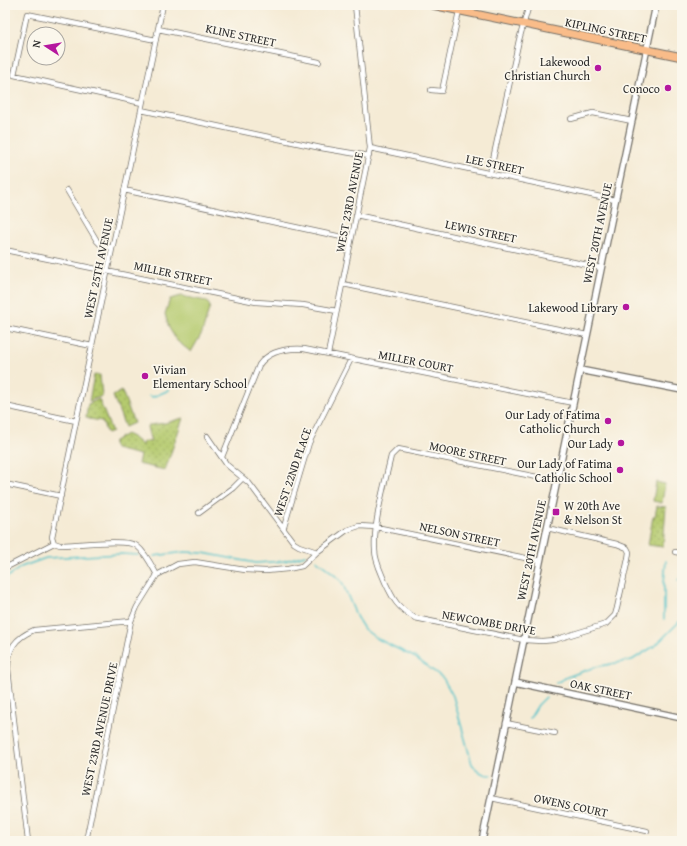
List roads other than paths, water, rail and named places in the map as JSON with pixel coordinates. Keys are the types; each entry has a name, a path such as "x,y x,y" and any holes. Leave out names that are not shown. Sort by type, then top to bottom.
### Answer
{"main road":[{"name":"KIPLING STREET","path":"432,5 682,57"}],"street":[{"name":"WEST 25TH AVENUE","path":"54,543 52,535 163,5"},
{"name":"WEST 23RD AVENUE","path":"328,354 370,148 355,5"},
{"path":"490,173 523,24 530,5"},
{"name":"WEST 20TH AVENUE","path":"482,841 656,5"},
{"path":"431,90 442,91 459,11"},
{"path":"142,103 14,75 27,14 156,40"},
{"name":"KLINE STREET","path":"158,29 319,62"},
{"path":"141,110 320,148 369,156"},
{"path":"570,119 593,113 632,121"},
{"name":"LEE STREET","path":"370,148 615,200"},
{"path":"66,190 96,241 112,248"},
{"path":"124,190 351,239"},
{"name":"LEWIS STREET","path":"356,215 601,268"},
{"name":"MILLER STREET","path":"5,250 256,302 303,305 337,311"},
{"path":"343,284 587,335"},
{"path":"5,328 92,346"},
{"name":"MILLER COURT","path":"222,457 259,366 270,354 288,349 304,349 573,403"},
{"name":"WEST 22ND PLACE","path":"284,527 309,443 351,359"},
{"path":"580,370 682,390"},
{"path":"5,406 76,421"},
{"path":"207,436 227,465 249,483 284,527 294,543 316,552"},
{"name":"MOORE STREET","path":"398,449 557,481"},
{"name":"NEWCOMBE DRIVE","path":"398,449 391,456 376,526 375,550 378,567 393,598 402,610 415,618 524,640 542,641 554,640 611,621 618,608 628,559 629,552 627,548 616,544 547,528"},
{"path":"199,513 233,488 243,478"},
{"path":"5,484 60,496"},
{"name":"NELSON STREET","path":"157,574 178,564 195,562 245,570 266,571 302,566 316,552 347,530 359,526 376,526 540,561"},
{"path":"5,568 54,543 60,545 122,542 133,544 138,547 143,552 157,574"},
{"path":"675,552 682,553"},
{"name":"WEST 23RD AVENUE DRIVE","path":"86,841 131,621 137,607 157,574"},
{"path":"28,841 8,669 9,654 12,646 27,633 34,630 131,621"},
{"name":"OAK STREET","path":"515,682 682,718"},
{"path":"506,723 555,733"},
{"name":"OWENS COURT","path":"491,798 647,831"}],"waterway":[{"path":"149,396 153,397 169,390"},
{"path":"154,556 185,552 203,553 256,563 284,561 305,555"},
{"path":"5,579 21,567 46,558 121,554 138,555"},
{"path":"316,560 342,582 357,618 364,629 376,638 416,658 443,678 453,696 472,764 480,772 491,775"},
{"path":"664,619 664,583 666,561"},
{"path":"678,580 682,577"},
{"path":"556,683 567,677 595,667 632,660 656,645 682,619"},
{"path":"530,718 538,705 546,697"}],"place":[{"name":"Lakewood Christian Church","path":"598,68"},
{"name":"Conoco","path":"668,88"},
{"name":"Lakewood Library","path":"626,307"},
{"name":"Vivian Elementary School","path":"145,376"},
{"name":"Our Lady of Fatima Catholic Church","path":"608,421"},
{"name":"Our Lady","path":"621,443"},
{"name":"Our Lady of Fatima Catholic School","path":"620,470"},
{"name":"W 20th Ave & Nelson St","path":"556,512"}]}
